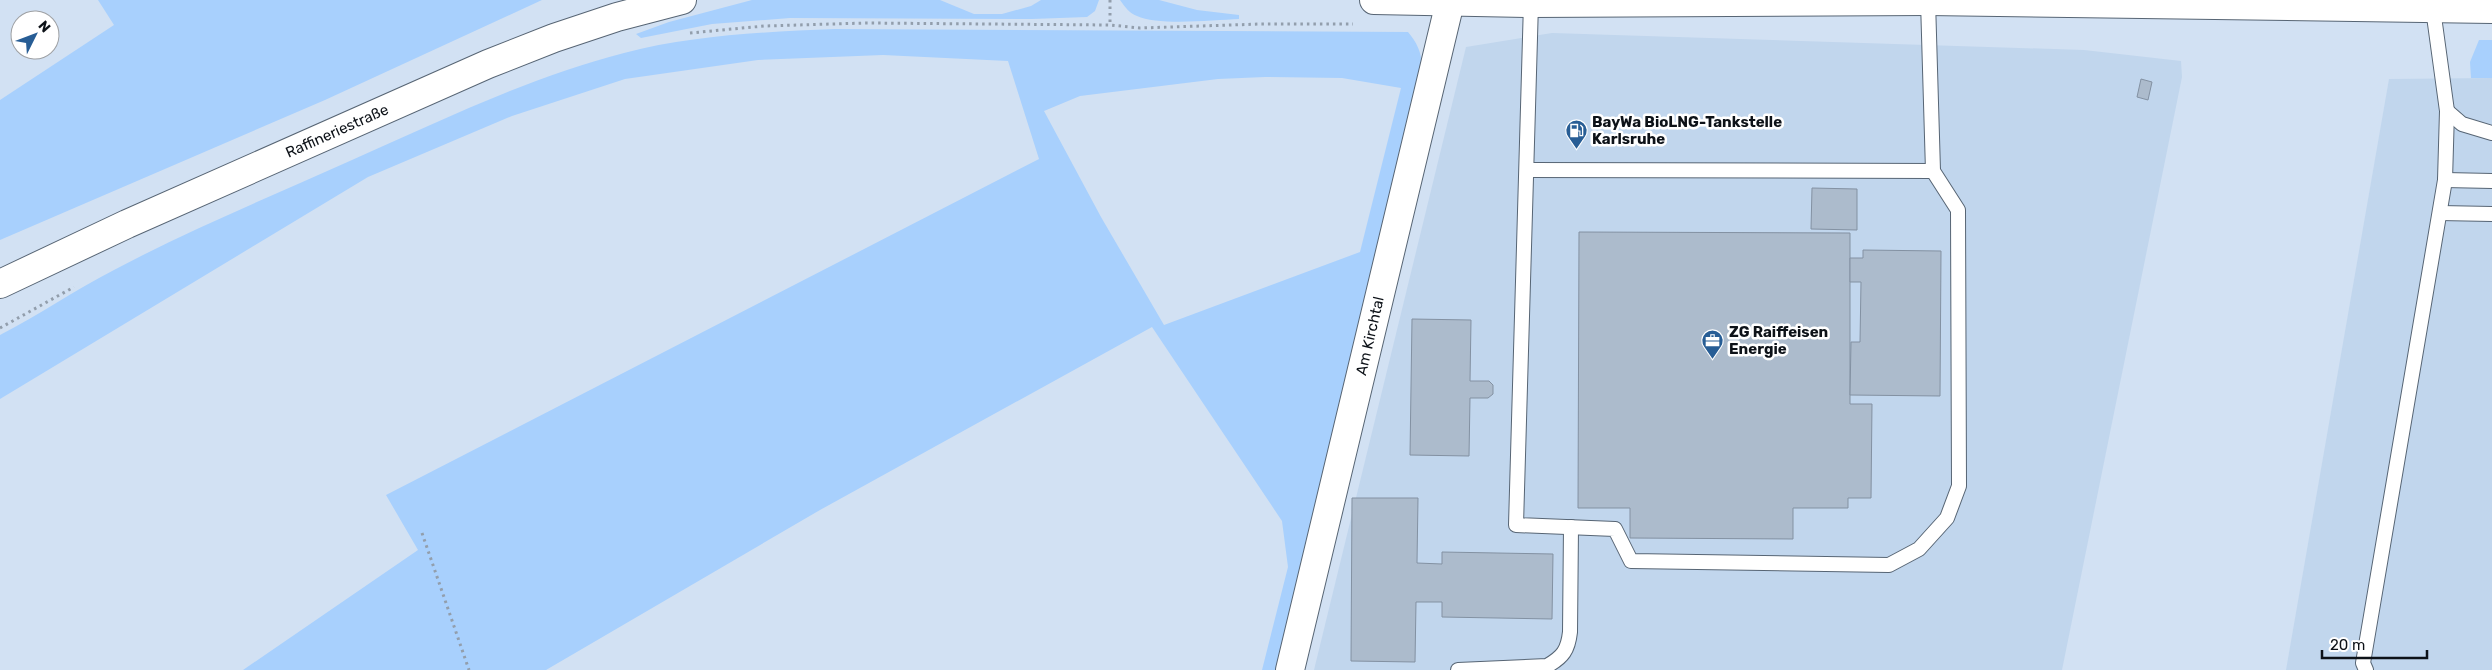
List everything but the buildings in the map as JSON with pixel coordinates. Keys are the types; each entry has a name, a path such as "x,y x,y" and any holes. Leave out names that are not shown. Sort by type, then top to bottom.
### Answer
{"street":[{"name":"Raffineriestraße","path":"0,284 127,224 488,64 554,38 617,17 682,0"},
{"path":"1374,0 1532,3 1928,1 2492,9"},
{"name":"Am Kirchtal","path":"1290,670 1450,2"}],"lane":[{"path":"1532,3 1516,525 1615,528 1631,561 1889,565 1919,549 1947,518 1959,486 1958,210 1933,171 1928,1"},
{"path":"2366,670 2363,663 2445,180 2447,111 2433,9"},
{"path":"2447,111 2462,124 2492,133"},
{"path":"1527,170 1933,171"},
{"path":"2445,180 2492,181"},
{"path":"2440,213 2492,214"},
{"path":"1458,670 1547,666 1559,659 1568,648 1570,632 1571,527"}],"path":[{"path":"1110,0 1110,25"},
{"path":"684,34 711,30 783,25 1110,25 1140,28 1261,24 1356,24"},
{"path":"0,328 81,283"},
{"path":"422,532 469,670"}],"shaded area":[{"path":"98,0 542,0 325,100 0,240 0,100 114,25"},
{"path":"752,0 940,0 974,14 1002,14 1031,6 1041,0 1099,0 1095,11 1087,17 1032,19 790,18 712,24 641,38 636,34 669,22"},
{"path":"1120,0 1159,0 1197,10 1239,15 1239,19 1186,22 1158,21 1137,16 1125,7"},
{"path":"835,29 1408,32 1411,36 1420,51 1422,65 1278,670 1262,670 1288,567 1282,521 1152,327 820,510 546,670 243,670 418,550 386,495 1039,159 1008,61 883,55 758,60 625,79 512,116 368,177 0,399 0,335 143,255 418,130 554,74 624,53 702,38","holes":["1265,77 1342,78 1401,88 1360,252 1164,325 1101,217 1044,111 1080,96 1218,79"]},
{"path":"1552,33 2084,50 2181,61 2182,77 2062,670 1314,670 1466,47"},
{"path":"2479,40 2492,40 2492,78 2471,78 2470,62"},
{"path":"2492,78 2492,670 2286,670 2389,79"}],"place":[{"name":"BayWa BioLNG-Tankstelle Karlsruhe","path":"1576,150"},
{"name":"ZG Raiffeisen Energie","path":"1713,360"}]}
